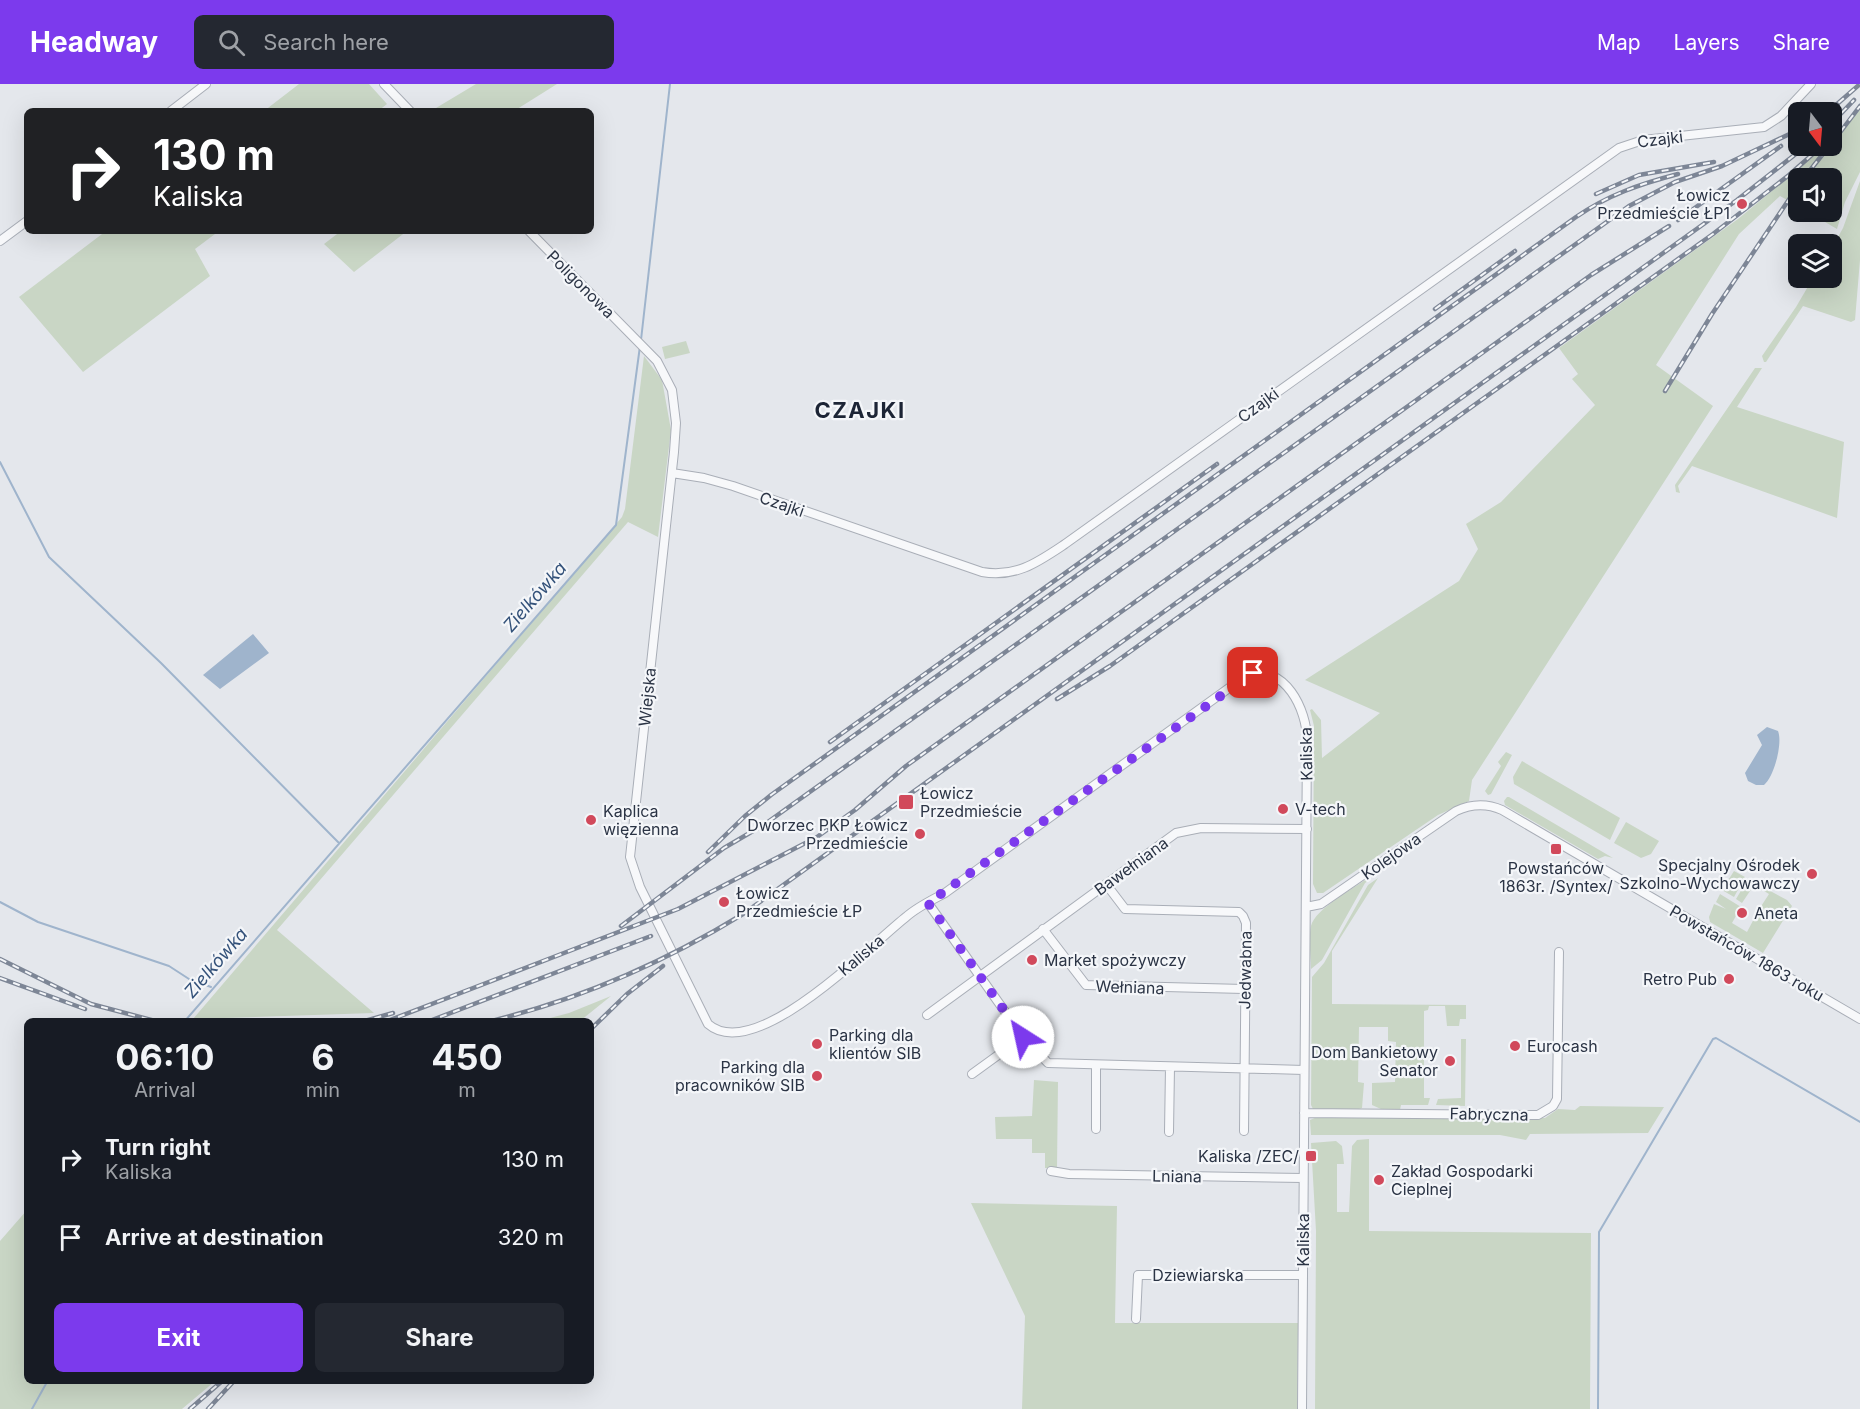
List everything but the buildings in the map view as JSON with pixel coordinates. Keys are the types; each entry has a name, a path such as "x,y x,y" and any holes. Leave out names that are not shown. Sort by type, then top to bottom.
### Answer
{"street":[{"path":"175,108 206,84"},
{"path":"384,84 407,108"},
{"name":"Czajki","path":"672,473 733,486 982,572 1004,574 1024,569 1065,544 1619,148 1643,140 1764,127 1781,116 1811,84"},
{"path":"0,241 24,223"},
{"name":"Poligonowa","path":"532,234 647,350"},
{"name":"Wiejska","path":"647,350 657,361 672,390 676,423 630,857 640,886 675,958 708,1024 717,1032"},
{"name":"Kaliska","path":"717,1032 730,1034 762,1025 798,1008 905,917 1253,673 1264,672 1276,677 1293,695 1305,716 1307,740 1302,1409"},
{"name":"Kolejowa","path":"1306,907 1321,904 1456,811 1476,805"},
{"name":"Powstańców 1863 roku","path":"1476,805 1502,810 1860,1019"},
{"name":"Bawełniana","path":"927,1015 1176,833 1186,829 1307,829"},
{"name":"Jedwabna","path":"1106,884 1125,909 1239,912 1243,916 1246,923 1244,1131"},
{"path":"928,903 1023,1037 1048,1063 1304,1070"},
{"name":"Wełniana","path":"1043,929 1086,985 1244,989"},
{"name":"Fabryczna","path":"1304,1113 1538,1115 1546,1112 1557,1099 1559,1078 1559,952"},
{"path":"972,1074 1023,1037"},
{"path":"1096,1066 1096,1129"},
{"path":"1169,1132 1170,1067"},
{"name":"Lniana","path":"1051,1171 1069,1174 1303,1178"},
{"name":"Dziewiarska","path":"1136,1319 1138,1275 1302,1275"}],"green space":[{"path":"299,84 369,84 387,104 382,108 268,108"},
{"path":"476,84 557,84 519,108 436,108"},
{"path":"1860,110 1860,172 1842,212 1842,168 1799,168 1814,156 1842,156 1842,129"},
{"path":"1788,178 1788,200 1780,196 1739,234 1656,365 1713,406 1472,780 1469,801 1438,815 1323,893 1317,893 1313,884 1314,726 1310,710 1312,709 1321,720 1322,758 1380,713 1305,680 1459,581 1478,549 1466,524 1501,502 1595,405 1572,379 1578,374 1559,348 1738,219"},
{"path":"1860,181 1860,260 1855,320 1851,322 1803,306 1764,362 1762,356 1807,288 1842,288 1842,234 1840,234"},
{"path":"1825,222 1839,222 1837,229"},
{"path":"102,234 215,234 195,249 210,276 83,372 19,297"},
{"path":"337,234 403,234 354,272 324,244"},
{"path":"686,341 690,353 665,359 662,347"},
{"path":"644,356 662,380 671,430 658,537 628,522 277,930 374,1013 194,1018 622,517 625,509"},
{"path":"1755,368 1762,368 1737,407 1844,442 1837,518 1692,466 1678,486 1680,493 1676,492 1675,485"},
{"path":"1506,752 1512,755 1491,794 1488,795 1485,791 1501,766 1498,762"},
{"path":"1522,761 1620,818 1610,840 1514,784 1513,777"},
{"path":"1507,797 1613,858 1605,856 1598,859 1505,805 1504,801"},
{"path":"1626,822 1659,841 1651,854 1641,858 1614,843"},
{"path":"1734,871 1745,877 1734,897 1722,890"},
{"path":"1368,878 1371,879 1365,883 1322,960 1311,969 1310,937 1314,919 1327,906"},
{"path":"1378,878 1332,951 1332,1004 1466,1005 1466,1019 1460,1019 1459,1026 1447,1026 1445,1006 1429,1006 1428,1010 1424,1011 1424,1098 1430,1098 1428,1105 1401,1105 1400,1110 1383,1110 1372,1105 1372,1083 1395,1082 1396,1042 1388,1041 1388,1027 1359,1027 1358,1082 1364,1083 1362,1108 1356,1110 1313,1109 1311,1105 1312,977 1324,963 1368,885"},
{"path":"1748,879 1787,900 1792,906 1763,953 1710,922 1709,917 1714,904 1726,909 1716,902 1720,894 1741,907 1732,923 1747,932 1756,915 1760,917 1762,914 1758,911 1769,894 1754,885 1742,903 1736,899"},
{"path":"611,996 584,1018 550,1018"},
{"path":"1461,1039 1466,1039 1465,1106 1436,1105 1438,1099 1461,1098"},
{"path":"1034,1080 1058,1082 1057,1168 1045,1168 1045,1153 1032,1153 1032,1139 996,1139 995,1117 1032,1116"},
{"path":"1580,1106 1664,1107 1648,1133 1530,1134 1526,1140 1500,1135 1311,1135 1310,1120 1317,1117 1545,1118 1558,1109 1575,1110"},
{"path":"1369,1139 1369,1231 1591,1233 1590,1409 1315,1409 1316,1231 1311,1143 1336,1141 1342,1146 1344,1164 1337,1164 1337,1212 1349,1212 1352,1146 1357,1140"},
{"path":"971,1203 1117,1206 1115,1323 1298,1323 1297,1409 1022,1409 1025,1316"},
{"path":"24,1213 24,1384 212,1384 182,1409 0,1409 0,1241"}],"water":[{"path":"253,634 269,653 220,689 203,675"},
{"path":"1767,727 1778,731 1778,751 1768,781 1764,785 1756,785 1748,781 1745,773 1762,745 1757,735"}],"waterway":[{"name":"Zielkówka","path":"641,340 670,84"},
{"name":"Zielkówka","path":"187,1018 616,525 640,346"},
{"path":"0,462 49,557 161,663 338,842"},
{"path":"0,902 38,922 169,966 189,979 211,987"},
{"path":"1598,1409 1599,1232 1713,1039 1716,1038 1860,1122"},
{"name":"Zielkówka","path":"32,1409 46,1384"}],"railway":[{"path":"1839,102 1860,84"},
{"path":"1842,113 1854,100"},
{"path":"1842,130 1860,106"},
{"path":"621,926 724,848 765,824 1629,206 1675,182 1722,166 1788,135"},
{"path":"1678,220 1781,146"},
{"path":"502,1018 555,1003 620,978 713,932 743,914 1737,200 1793,156"},
{"path":"1057,699 1110,666 1713,234 1811,156"},
{"path":"1812,168 1821,156"},
{"path":"1596,194 1639,175 1714,162"},
{"path":"708,852 745,816 771,795 1576,217 1600,202 1625,191 1678,174"},
{"path":"1665,391 1712,314 1788,201"},
{"path":"395,1018 678,909 817,837 855,810 906,766 1591,275 1669,226"},
{"path":"1435,309 1515,251"},
{"path":"830,742 1217,464"},
{"path":"437,1018 651,936"},
{"path":"0,959 91,1004 144,1018"},
{"path":"594,1026 627,994 663,966"},
{"path":"0,978 85,1009"},
{"path":"375,1018 393,1013"},
{"path":"190,1409 219,1384"},
{"path":"208,1409 231,1384"}],"place":[{"name":"Łowicz Przedmieście ŁP1","path":"1742,204"},
{"name":"Łowicz Przedmieście","path":"906,802"},
{"name":"V-tech","path":"1283,809"},
{"name":"Kaplica więzienna","path":"591,820"},
{"name":"Dworzec PKP Łowicz Przedmieście","path":"920,834"},
{"name":"Powstańców 1863r. /Syntex/","path":"1556,849"},
{"name":"Specjalny Ośrodek Szkolno-Wychowawczy","path":"1812,874"},
{"name":"Łowicz Przedmieście ŁP","path":"724,902"},
{"name":"Aneta","path":"1742,913"},
{"name":"Market spożywczy","path":"1032,960"},
{"name":"Retro Pub","path":"1729,979"},
{"name":"Parking dla klientów SIB","path":"817,1044"},
{"name":"Eurocash","path":"1515,1046"},
{"name":"Dom Bankietowy Senator","path":"1450,1061"},
{"name":"Parking dla pracowników SIB","path":"817,1076"},
{"name":"Kaliska /ZEC/","path":"1311,1156"},
{"name":"Zakład Gospodarki Cieplnej","path":"1379,1180"}],"district":[{"name":"CZAJKI","path":"860,410"}],"route":[{"path":"1023,1037 928,903 986,864 1247,675 1253,673"}]}
